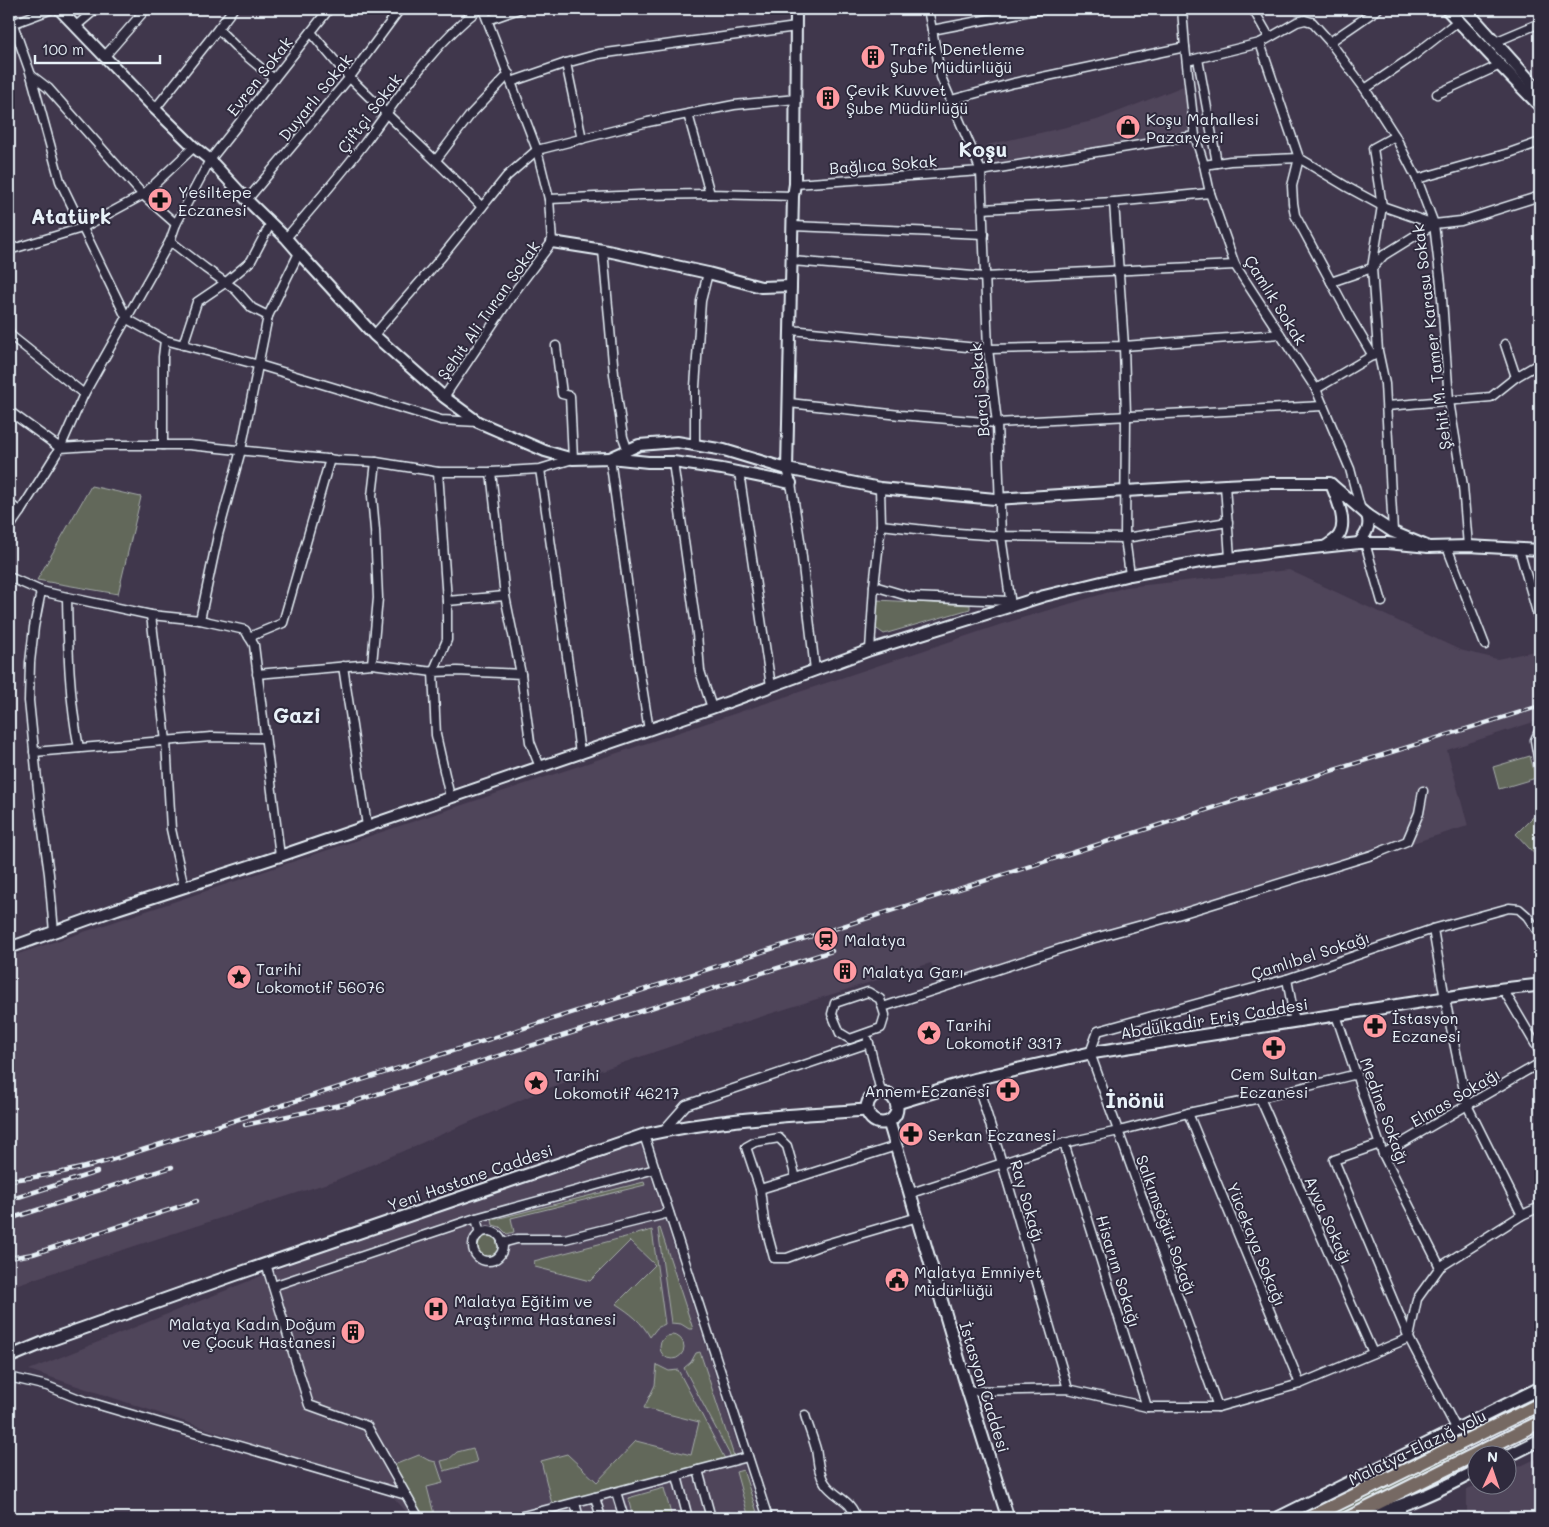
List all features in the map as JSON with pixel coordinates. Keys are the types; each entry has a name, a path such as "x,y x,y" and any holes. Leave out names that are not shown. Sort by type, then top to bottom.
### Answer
{"highway":[{"name":"Malatya-Elazığ yolu","path":"1309,1518 1540,1404"},
{"name":"Malatya-Elazığ yolu","path":"1350,1518 1540,1422"}],"main road":[{"path":"1447,9 1540,106"},
{"path":"1465,9 1540,92"},
{"name":"Abdülkadir Eriş Caddesi","path":"897,1103 976,1079 1090,1053 1503,989 1540,985"},
{"path":"881,1092 891,1095 897,1103 897,1113 889,1122 876,1122 867,1110 867,1105 872,1096 881,1092"},
{"name":"Yeni Hastane Caddesi","path":"10,1363 94,1325 644,1135 663,1130 765,1117 867,1110"},
{"name":"İstasyon Caddesi","path":"889,1122 968,1391 1008,1518"},
{"path":"1278,1518 1540,1388"},
{"path":"1516,1451 1540,1440"},
{"path":"1350,1518 1401,1512 1466,1476"}],"street":[{"path":"76,26 96,9"},
{"path":"104,56 146,9"},
{"path":"155,109 233,9"},
{"name":"Evren Sokak","path":"9,528 60,448 84,394 170,241 176,224 210,160 329,9"},
{"name":"Duyarlı Sokak","path":"247,200 350,77 400,9"},
{"name":"Çiftçi Sokak","path":"286,238 339,177 413,77 460,23 479,9"},
{"name":"Şehit Ali Turan Sokak","path":"444,397 513,294 552,242 548,199 537,150 483,9"},
{"path":"488,20 518,9"},
{"path":"796,9 795,184 793,196 787,469 800,540 815,670"},
{"path":"928,9 941,77 981,171"},
{"path":"932,30 1041,9"},
{"name":"Çamlık Sokak","path":"1182,9 1195,136 1210,193 1235,265 1316,389 1350,469 1363,511"},
{"path":"1253,9 1268,37"},
{"path":"1330,42 1378,9"},
{"path":"10,25 59,10 155,109 210,160 286,238 374,335 444,397 478,422 545,451 573,459"},
{"path":"9,13 10,25 31,75 60,182 127,319 165,340 440,420 478,422"},
{"name":"Şehit M. Tamer Karasu Sokak","path":"1187,61 1260,43 1297,22 1305,20 1312,22 1330,42 1365,89 1395,136 1417,179 1434,224 1442,284 1449,401 1463,486 1468,546"},
{"path":"1365,89 1412,58 1458,21"},
{"path":"1495,42 1540,23"},
{"path":"511,82 599,54 796,27"},
{"path":"218,29 274,79"},
{"path":"311,32 350,77 482,207"},
{"path":"1260,43 1299,158 1292,186 1295,215 1350,317 1375,353"},
{"path":"951,100 1014,84 1185,47"},
{"path":"1198,58 1217,163"},
{"path":"566,63 582,139"},
{"path":"1437,94 1500,66"},
{"path":"436,160 471,114 509,74"},
{"path":"31,75 48,88 143,194 176,224"},
{"path":"374,335 440,259 507,176 537,150 688,114 734,106 796,99"},
{"path":"688,114 710,194"},
{"name":"Bağlıca Sokak","path":"795,184 981,171 1195,136"},
{"path":"1393,532 1387,406 1385,384 1375,353 1372,268 1382,206 1373,148 1395,136"},
{"path":"1417,179 1509,153 1540,142"},
{"path":"9,250 82,228 143,194 194,147"},
{"path":"1204,165 1230,161 1299,158 1346,187 1382,206 1434,224 1461,221 1540,196"},
{"name":"Baraj Sokak","path":"981,171 988,349 997,423 1001,536 1010,603"},
{"path":"982,209 1114,202 1210,193"},
{"path":"548,199 642,194 793,196"},
{"path":"1114,202 1124,346 1126,416 1125,538 1130,575"},
{"path":"183,345 197,302 226,283 251,261 271,223"},
{"path":"1331,282 1372,268 1384,255 1434,224"},
{"path":"793,226 984,234"},
{"path":"170,241 236,290 252,308 268,316"},
{"path":"552,242 603,250 708,273 761,287 791,286"},
{"path":"603,250 614,374 623,437 628,450"},
{"path":"200,620 218,535 242,450 268,316 299,253"},
{"path":"792,261 985,276 1235,265"},
{"path":"695,445 695,387 701,301 708,273"},
{"path":"791,330 988,349 1124,346 1280,334"},
{"path":"9,331 10,335 84,394"},
{"path":"163,445 162,357 165,340"},
{"path":"1506,344 1516,377"},
{"path":"556,346 562,394 570,396 573,459"},
{"path":"1316,389 1375,353"},
{"path":"1387,406 1491,397 1516,377 1540,363"},
{"path":"789,402 900,415 997,423 1323,406"},
{"path":"9,410 60,448 106,445 189,445 376,462 438,472 491,472 540,469 573,459 610,458 648,462 674,462 739,472 791,483"},
{"path":"610,458 639,445 677,442 724,450 787,469 880,488 1000,499 1225,485 1330,483 1363,511 1393,532 1429,547"},
{"path":"610,458 638,668 649,730"},
{"path":"249,637 282,623 330,459"},
{"path":"372,664 378,598 372,496 376,462"},
{"path":"674,462 697,634 700,671 712,708"},
{"path":"540,469 580,754"},
{"path":"438,472 447,640 434,672 436,735 450,798"},
{"path":"491,472 505,596 521,674 530,742 540,767"},
{"path":"739,472 771,686"},
{"path":"1325,548 1340,535 1342,522 1339,505 1330,483"},
{"path":"1225,485 1230,558"},
{"path":"870,650 874,586 881,525 880,488"},
{"path":"9,503 20,512"},
{"path":"1363,511 1369,522 1368,531 1362,543 1382,602"},
{"path":"881,525 1001,536 1125,538 1228,522"},
{"path":"9,948 117,909 580,754 870,650 1010,603 1130,575 1200,562 1362,543 1540,550"},
{"path":"1447,546 1485,645"},
{"path":"1519,549 1540,623"},
{"path":"9,577 41,591 67,597 150,615 200,620 245,630 254,645 280,856"},
{"path":"874,586 911,598 1010,603"},
{"path":"41,591 34,627 29,675 29,701 54,932"},
{"path":"446,601 505,596"},
{"path":"67,597 68,643 73,706 79,748"},
{"path":"150,615 166,741 171,829 184,888"},
{"path":"257,674 372,664 434,672 457,671 521,674"},
{"path":"343,666 366,826"},
{"path":"1540,730 1535,740 1540,769"},
{"path":"34,752 211,737 265,738"},
{"path":"883,1007 1084,940 1183,913 1380,852 1407,841 1419,813 1423,791"},
{"name":"Çamlıbel Sokağı","path":"1090,1053 1098,1031 1287,979 1433,929 1509,908 1519,909 1527,916 1540,936"},
{"path":"1433,929 1467,1105 1522,1216"},
{"path":"1287,979 1295,1022"},
{"path":"1503,989 1540,1052"},
{"path":"868,992 880,998 883,1007 885,1015 881,1028 850,1039 840,1033 832,1014 835,1003 868,992"},
{"name":"Medine Sokağı","path":"1336,1015 1383,1154 1440,1267"},
{"path":"865,1033 881,1092"},
{"path":"663,1130 686,1105 869,1043"},
{"name":"Salkımsöğüt Sokağı","path":"1090,1053 1218,1406"},
{"name":"Elmas Sokağı","path":"1383,1154 1540,1063"},
{"path":"911,1193 1064,1143 1357,1074"},
{"name":"Ray Sokağı","path":"976,1079 1068,1390"},
{"name":"Ayva Sokağı","path":"1260,1098 1373,1353"},
{"name":"Yücekaya Sokağı","path":"1188,1113 1300,1384"},
{"path":"644,1135 768,1518"},
{"path":"796,1178 786,1146 779,1138 754,1142 746,1147 760,1189 764,1221 774,1258 787,1258 819,1246 918,1217"},
{"name":"Hisarım Sokağı","path":"1064,1143 1147,1407"},
{"path":"1380,1144 1334,1160 1409,1338 1457,1430"},
{"path":"760,1189 896,1146"},
{"path":"273,1286 476,1218 655,1169"},
{"path":"1409,1338 1417,1299 1440,1267 1522,1216 1540,1207"},
{"path":"502,1243 517,1239 566,1239 669,1213"},
{"path":"476,1218 480,1234"},
{"path":"494,1233 498,1235 502,1243 498,1257 489,1261 479,1259 473,1251 474,1241 480,1234 494,1233"},
{"path":"266,1264 309,1406 367,1426 419,1518"},
{"path":"968,1391 1068,1390 1147,1407 1218,1406 1300,1384 1409,1338"},
{"path":"9,1377 47,1386 82,1400 406,1495"},
{"path":"805,1415 825,1484 848,1503 854,1511 856,1518"},
{"path":"515,1518 748,1457"},
{"path":"698,1470 711,1518"},
{"path":"677,1476 688,1518"},
{"path":"616,1492 624,1518"},
{"path":"595,1497 601,1518"},
{"path":"575,1503 579,1518"}],"shaded area":[{"name":"Koşu Mahallesi Pazaryeri","path":"1186,85 1192,135 990,167 987,145 1097,120"},
{"path":"1289,570 1460,650 1497,659 1540,650 1540,720 1447,750 1468,826 943,987 931,963 716,1031 546,1089 334,1181 9,1287 9,957 1002,624 1126,587"},
{"name":"Malatya Eğitim ve Araştırma Hastanesi","path":"640,1143 761,1518 412,1518 385,1488 29,1370 328,1249"},
{"path":"1540,1457 1540,1518 1467,1518 1467,1494 1516,1494 1516,1468"}],"green space":[{"path":"91,486 141,497 118,594 37,580"},
{"path":"877,600 970,605 970,609 884,634 874,627"},
{"path":"1530,756 1536,778 1499,789 1493,767"},
{"path":"1534,816 1540,822 1540,860 1516,834"},
{"path":"644,1182 645,1185 511,1218 514,1232 507,1234 500,1227 493,1225 492,1220"},
{"path":"660,1228 693,1329 689,1329 681,1324 671,1323 658,1229"},
{"path":"652,1230 665,1324 657,1328 650,1337 635,1318 616,1304 655,1265 630,1241 590,1281 535,1267 534,1261"},
{"path":"489,1234 497,1238 501,1246 497,1254 489,1258 481,1254 477,1246 481,1238"},
{"path":"672,1335 680,1339 684,1347 680,1355 672,1359 664,1355 660,1347 664,1339"},
{"path":"700,1352 734,1456 731,1457 684,1368 691,1362 696,1353"},
{"path":"657,1365 669,1371 678,1370 725,1459 552,1504 541,1461 567,1454 597,1482 636,1441 691,1455 699,1422 644,1408 655,1385"},
{"path":"473,1448 477,1462 444,1471 441,1461 449,1459 457,1452"},
{"path":"1463,1450 1465,1454 1340,1518 1324,1518"},
{"path":"419,1455 436,1462 443,1483 427,1487 435,1518 423,1518 394,1465"},
{"path":"743,1470 759,1518 749,1518 736,1472"},
{"path":"664,1488 672,1518 633,1518 628,1498"}],"railway":[{"path":"9,1180 60,1173 111,1160 1231,802 1540,706"},
{"path":"245,1125 349,1103 832,951"},
{"path":"9,1219 172,1167"},
{"path":"9,1200 97,1172"},
{"path":"9,1258 33,1254 197,1201"}],"place":[{"name":"Trafik Denetleme Şube Müdürlüğü","path":"873,57"},
{"name":"Çevik Kuvvet Şube Müdürlüğü","path":"828,98"},
{"name":"Koşu Mahallesi Pazaryeri","path":"1128,127"},
{"name":"Yesiltepe Eczanesi","path":"160,200"},
{"name":"Malatya","path":"826,939"},
{"name":"Malatya Garı","path":"845,971"},
{"name":"Tarihi Lokomotif 56076","path":"239,977"},
{"name":"İstasyon Eczanesi","path":"1375,1026"},
{"name":"Tarihi Lokomotif 3317","path":"929,1033"},
{"name":"Cem Sultan Eczanesi","path":"1274,1048"},
{"name":"Tarihi Lokomotif 46217","path":"536,1083"},
{"name":"Annem Eczanesi","path":"1008,1090"},
{"name":"Serkan Eczanesi","path":"911,1134"},
{"name":"Malatya Emniyet Müdürlüğü","path":"897,1280"},
{"name":"Malatya Eğitim ve Araştırma Hastanesi","path":"436,1309"},
{"name":"Malatya Kadın Doğum ve Çocuk Hastanesi","path":"353,1332"}],"district":[{"name":"Koşu","path":"983,148"},
{"name":"Atatürk","path":"71,215"},
{"name":"Gazi","path":"297,714"},
{"name":"İnönü","path":"1135,1099"}]}
